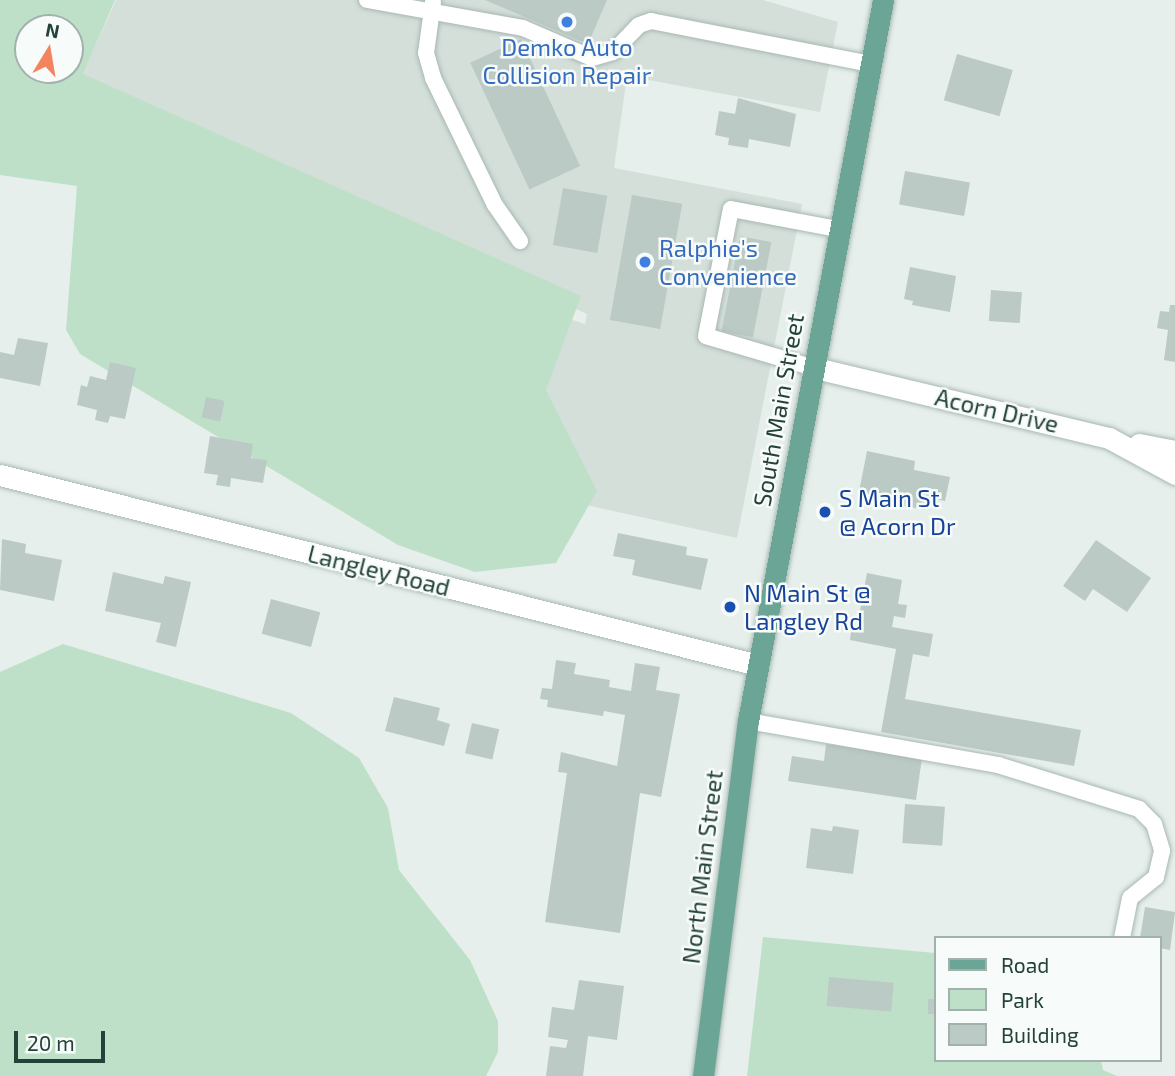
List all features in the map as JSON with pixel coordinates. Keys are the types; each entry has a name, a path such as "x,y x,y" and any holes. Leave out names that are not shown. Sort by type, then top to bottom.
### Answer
{"main road":[{"name":"South Main Street","path":"758,665 811,367 883,0"},
{"name":"North Main Street","path":"704,1076 748,722 758,665"}],"street":[{"name":"Acorn Drive","path":"811,367 1109,438 1175,474"},
{"path":"1109,438 1175,451"},
{"name":"Langley Road","path":"0,475 758,665"}],"lane":[{"path":"367,0 432,5 523,28 592,58 613,52 639,25 651,21 870,64"},
{"path":"432,5 426,53 433,78 495,205 520,241"},
{"path":"811,367 706,337 732,209 838,229"},
{"path":"748,722 998,765 1139,809 1154,824 1162,851 1156,877 1130,898 1122,936"}],"shaded area":[{"path":"116,0 763,0 838,22 820,112 627,76 614,168 802,204 737,538 499,486 521,303 585,324 587,314 77,86 84,84 84,71"}],"green space":[{"path":"0,0 115,0 84,72 84,14 14,14 14,84 84,84 84,74 581,296 546,390 597,491 556,563 475,572 398,545 80,354 66,330 77,186 0,175"},
{"path":"63,644 291,713 359,758 388,808 399,870 470,960 498,1021 498,1052 486,1076 0,1076 0,672"},
{"path":"763,937 934,953 934,1062 1101,1062 1103,1070 1117,1076 747,1076"}],"building":[{"name":"Demko Auto Collision Repair","path":"485,0 607,0 588,44"},
{"path":"521,39 580,166 529,190 470,63"},
{"path":"957,54 1013,70 1000,116 944,100"},
{"path":"738,98 796,114 790,147 749,139 748,148 728,145 729,138 715,135 719,111 735,114"},
{"path":"905,171 970,182 964,216 899,204"},
{"path":"563,188 607,196 597,253 553,245"},
{"name":"Ralphie's Convenience","path":"632,195 682,204 660,329 610,320"},
{"path":"740,236 771,242 753,337 721,331"},
{"path":"910,267 956,276 950,312 912,305 913,301 904,299"},
{"path":"991,290 1022,292 1020,323 989,321"},
{"path":"1170,305 1175,305 1175,362 1164,360 1168,330 1157,328 1160,311 1169,312"},
{"path":"18,338 48,343 40,386 0,378 0,352 14,355"},
{"path":"110,362 136,368 125,419 110,416 108,423 95,420 97,410 77,405 81,385 87,387 90,376 106,380"},
{"path":"206,397 225,401 220,421 202,418"},
{"path":"210,436 253,444 251,458 267,460 263,483 231,478 230,487 216,485 218,475 204,473"},
{"path":"867,451 915,461 914,470 950,477 945,501 927,497 925,510 858,497"},
{"path":"618,533 687,547 686,555 708,559 701,590 632,575 635,560 613,556"},
{"path":"2,539 26,544 25,553 62,560 54,601 0,590"},
{"path":"1096,540 1151,578 1127,612 1093,589 1085,601 1063,586"},
{"path":"113,572 163,584 165,576 191,582 176,647 156,642 161,623 105,611"},
{"path":"867,573 902,580 898,604 907,605 905,618 894,616 892,627 933,634 929,657 913,654 905,699 1081,730 1074,766 881,732 896,649 850,640 851,631 856,632"},
{"path":"271,599 320,612 311,647 262,634"},
{"path":"556,660 576,663 574,674 610,680 609,687 631,691 635,663 660,667 656,690 680,694 661,797 640,793 620,933 545,922 567,773 558,772 561,752 617,766 625,715 604,711 603,716 547,707 548,700 540,699 542,688 552,689"},
{"path":"394,697 440,708 437,720 450,724 444,746 385,731"},
{"path":"472,723 499,729 492,760 465,753"},
{"path":"826,744 922,758 916,800 788,781 792,756 824,761"},
{"path":"905,804 945,807 942,846 902,843"},
{"path":"833,826 859,830 853,874 806,868 811,828 832,831"},
{"path":"1145,907 1175,912 1170,950 1161,948 1161,936 1140,936"},
{"path":"829,977 894,983 891,1012 826,1006"},
{"path":"579,980 624,986 617,1040 588,1036 583,1076 546,1076 550,1046 566,1048 568,1040 548,1037 552,1007 574,1010"},
{"path":"928,999 934,999 934,1014 928,1014"}],"place":[{"name":"Demko Auto Collision Repair","path":"567,22"},
{"name":"Ralphie's Convenience","path":"645,262"},
{"name":"S Main St @ Acorn Dr","path":"825,512"},
{"name":"N Main St @ Langley Rd","path":"730,607"}]}
